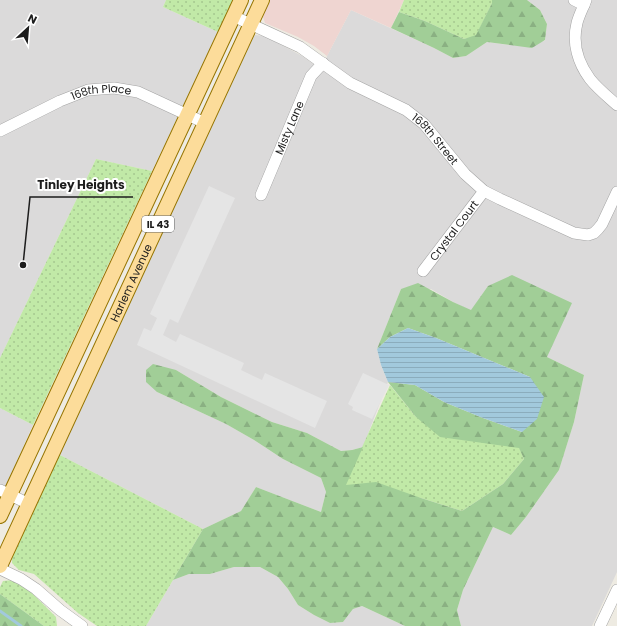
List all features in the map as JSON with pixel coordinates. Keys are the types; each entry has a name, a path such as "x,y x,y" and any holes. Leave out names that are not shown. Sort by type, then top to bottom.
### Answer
{"main road":[{"name":"Harlem Avenue","path":"0,516 5,492 241,0"},
{"name":"Harlem Avenue","path":"0,566 262,0"}],"street":[{"path":"574,0 585,2 577,24 576,53 590,80 617,105"},
{"name":"168th Street","path":"233,16 300,47 350,83 406,110 424,124 465,174 484,191 574,233 583,235 594,233 602,224 617,192"},
{"name":"Misty Lane","path":"261,195 311,76 323,63"},
{"name":"168th Place","path":"0,131 60,101 88,90 114,88 138,92 205,123"},
{"name":"Crystal Court","path":"423,271 484,191"},
{"path":"5,492 29,504"},
{"path":"0,569 21,579 36,589 60,610 82,626"},
{"path":"600,626 617,590"}],"shaded area":[{"path":"0,0 166,0 163,7 218,32 152,171 96,159 0,358"},
{"path":"267,0 404,0 391,28 351,10 327,56 314,46 298,37 265,23 262,14"},
{"path":"527,0 617,0 617,572 592,626 461,626 457,610 463,590 493,527 511,535 526,517 559,470 574,422 584,375 547,357 488,286 471,311 431,289 401,289 377,349 381,365 388,382 363,447 341,451 307,433 272,422 221,397 176,370 157,392 226,424 283,459 321,478 326,492 321,512 256,487 241,511 203,529 58,454 249,39 255,35 265,36 302,56 323,71 327,56 351,10 453,58 466,56 487,42 509,45 545,41 547,24 540,10"},
{"path":"209,186 235,198 178,323 170,319 163,335 176,342 180,334 244,363 241,370 262,380 265,373 327,401 315,428 137,345 144,328 151,331 157,318 150,314"},
{"path":"363,373 389,385 372,419 352,410 353,407 348,404"},
{"path":"0,408 33,425 0,498"},
{"path":"234,567 260,567 278,577 298,605 330,623 343,622 353,609 362,606 405,626 146,626 173,580 189,574 210,574"}],"green space":[{"path":"166,0 233,0 218,32 163,7"},
{"path":"404,0 492,0 492,3 476,36 464,39 425,21 399,12"},
{"path":"492,0 527,0 540,10 547,24 545,40 532,48 487,42 466,56 453,58 391,28 399,12 425,21 464,39 476,35 492,3"},
{"path":"96,159 152,171 33,425 0,408 0,358"},
{"path":"512,275 572,303 547,357 584,375 574,422 559,470 526,517 511,535 493,527 463,590 457,610 461,626 405,626 362,606 353,609 343,622 330,623 298,605 278,577 260,567 234,567 210,574 189,574 173,580 203,529 241,511 256,487 321,512 326,492 321,478 283,459 226,424 157,392 146,382 146,370 153,364 176,370 221,397 272,422 307,433 341,451 363,447 346,485 376,482 462,511 503,484 524,459 519,448 440,437 416,417 388,382 415,385 444,402 522,432 530,377 408,328 390,337 377,349 401,289 418,283 471,310 488,286"},
{"path":"390,385 416,417 491,443 519,447 524,459 503,484 462,511 421,498 345,485"},
{"path":"58,454 203,529 146,626 97,626 78,613 34,574 19,570 12,563 12,555"},
{"path":"13,580 29,590 56,617 57,626 44,626 0,594 0,587 3,581"},
{"path":"0,594 44,626 0,626"}],"water":[{"path":"408,328 530,377 544,397 537,419 522,432 444,402 415,385 388,382 381,365 377,349 390,337"}],"waterway":[{"path":"0,611 21,626"}],"place":[{"name":"Tinley Heights","path":"23,265"}]}
